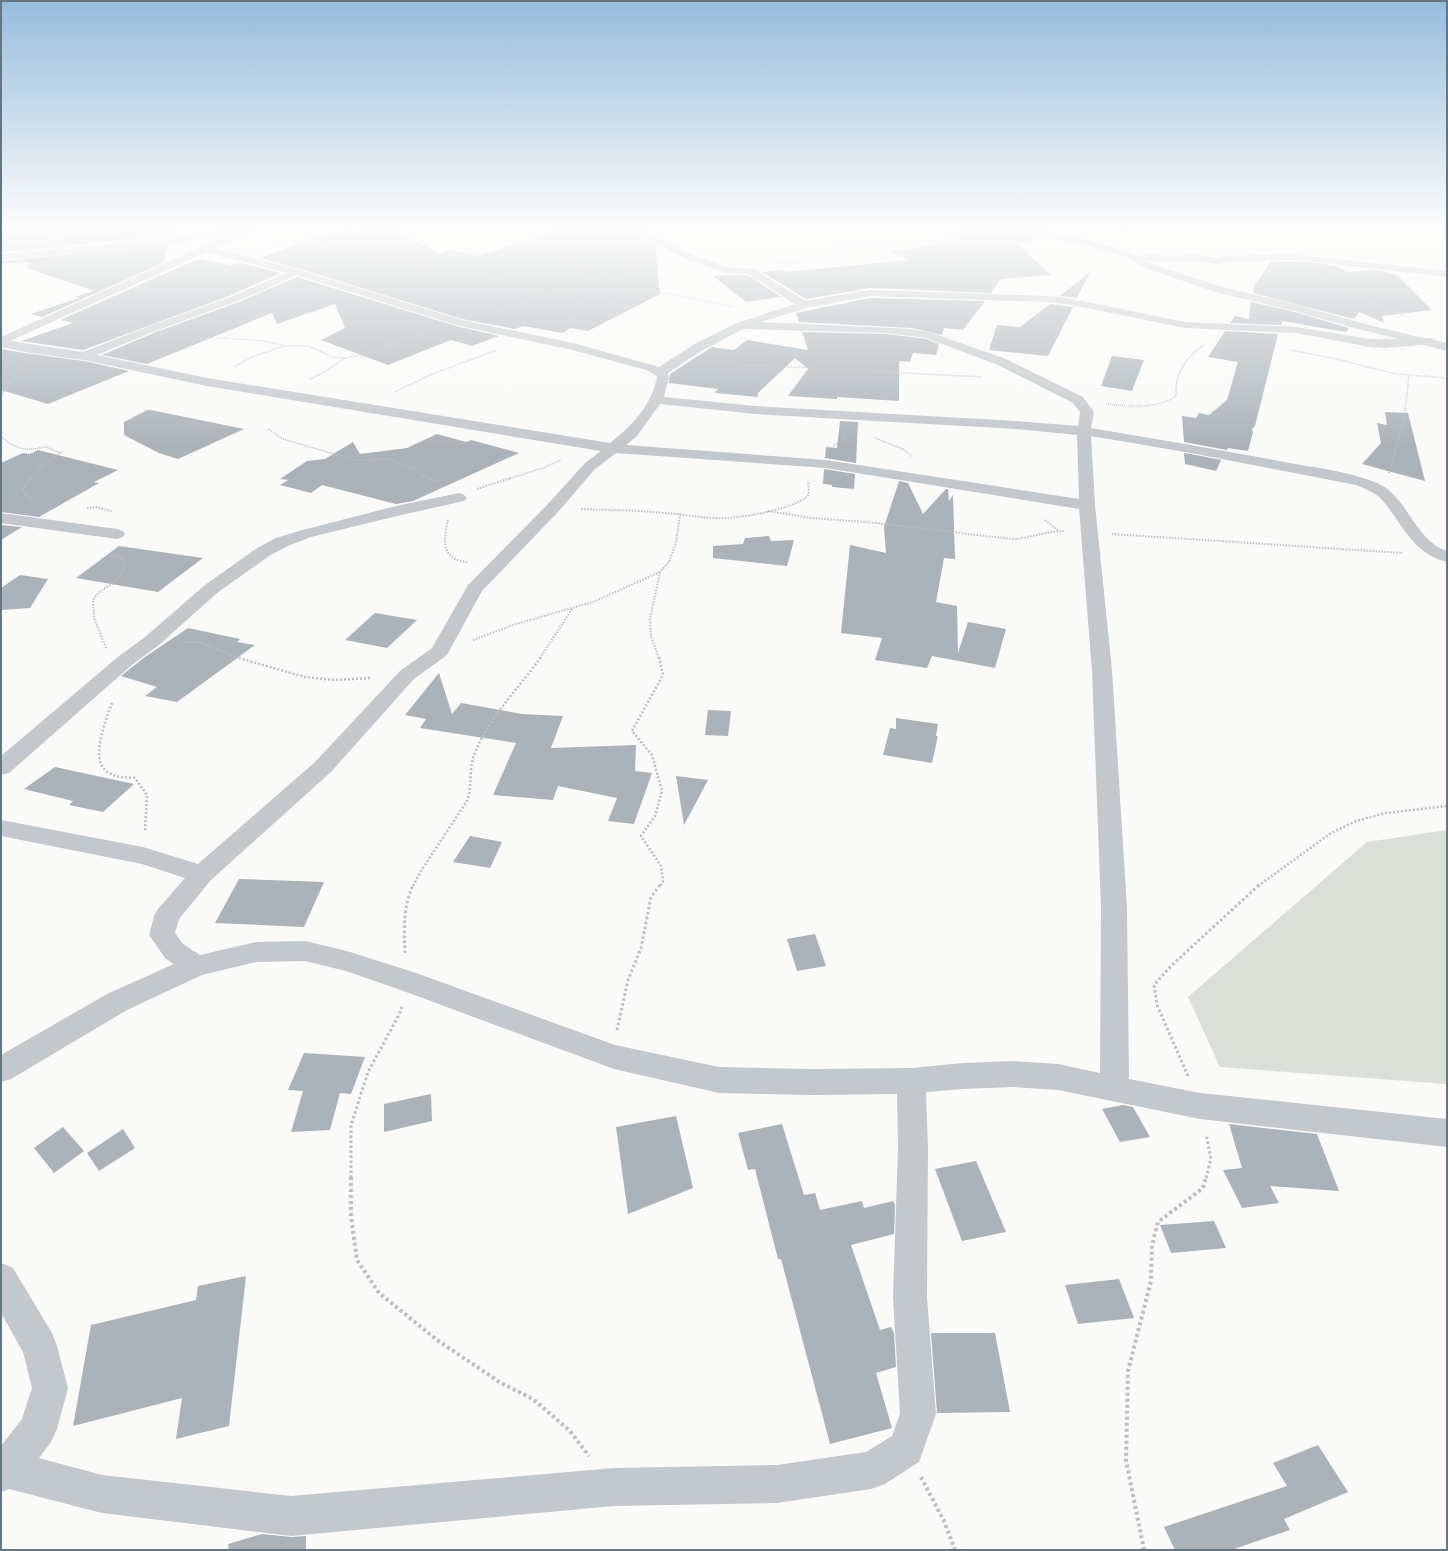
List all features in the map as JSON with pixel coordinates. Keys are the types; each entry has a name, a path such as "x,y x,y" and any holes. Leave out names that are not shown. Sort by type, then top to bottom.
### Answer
{"street":[{"path":"1,342 74,302"},
{"path":"84,356 151,329 225,302"},
{"path":"196,966 174,952 162,935 167,916 202,874 323,767 407,676 440,651 474,589 553,508 590,466 632,433 657,399 657,390 663,380 663,375 660,372 650,367 573,347 460,323 394,302"},
{"path":"660,372 696,348 741,325 771,314 814,302"},
{"path":"1074,302 1185,325 1288,330 1332,338 1384,344 1428,342"},
{"path":"1274,302 1362,327 1447,346"},
{"path":"741,325 855,328 912,332 946,341 1002,362 1042,380 1078,400 1086,408 1087,412 1084,431 1088,476 1087,506 1102,670 1114,908 1115,1089"},
{"path":"1,342 31,350 84,356 207,382 585,444 612,448 826,464 1087,506"},
{"path":"657,399 670,402 755,410 1016,425 1084,431 1191,449 1344,478 1365,483 1386,495 1424,545 1446,557"},
{"path":"1,768 126,660 152,641 211,589 247,563 282,542 305,534 375,516 459,498"},
{"path":"1,518 117,534"},
{"path":"1,828 143,856 202,874"},
{"path":"1,1070 117,1002 196,966 256,952 305,951 347,961 407,981 614,1057 719,1080 813,1082 911,1081 963,1076 1013,1074 1058,1077 1200,1106 1447,1133"},
{"path":"1,1280 39,1346 50,1388 38,1429 4,1471 102,1494 292,1516 614,1487 777,1484 871,1470 906,1449 918,1414 910,1297 913,1148 911,1081"}],"path":[{"path":"177,341 219,338 265,341 285,346 308,346 333,357 346,358 359,356 417,335 525,302"},
{"path":"577,302 595,307"},
{"path":"366,407 432,374 531,339 595,307 610,302"},
{"path":"713,302 771,314"},
{"path":"1373,302 1410,318"},
{"path":"1078,400 1101,404 1125,405 1158,405 1170,401 1176,396 1175,387 1178,371 1187,357 1208,342"},
{"path":"207,382 246,360 285,346"},
{"path":"1284,349 1409,376 1447,378"},
{"path":"1,395 12,384 22,370 31,350"},
{"path":"280,393 321,374 346,358"},
{"path":"676,361 989,378"},
{"path":"1386,495 1391,462 1400,435 1408,402 1409,376"},
{"path":"553,508 654,512 734,518 768,511 803,501 808,497 810,491 808,475 826,464 823,458 824,455 833,446 843,440 851,426 846,415"},
{"path":"268,429 283,439 355,460 389,459 418,470 424,477 438,481"},
{"path":"474,589 480,566 454,559 446,548 445,536 447,520 451,508 459,498 485,486 543,468 557,462 585,444"},
{"path":"478,486 485,486"},
{"path":"768,511 812,518 877,523 1002,538 1018,539 1059,531 1089,532 1446,557"},
{"path":"440,651 516,624 593,602 660,572 669,562 676,543 680,514"},
{"path":"614,1057 620,1011 628,980 641,948 651,897 663,882 661,866 641,836 655,816 662,791 652,755 632,731 663,675 659,657 651,637 650,619 660,572"},
{"path":"572,609 536,664 489,726 474,754 470,769 470,794 459,814 426,863 408,897 403,934 407,981 401,1012 368,1072 352,1125 351,1216 357,1260 378,1293 431,1335 501,1383 533,1399 568,1430 614,1487"},
{"path":"152,641 199,642 242,659 318,679 341,680 407,676"},
{"path":"126,660 101,738 98,760 102,768 109,774 135,778 147,795 143,856"},
{"path":"1144,1550 1126,1460 1128,1371 1151,1281 1152,1245 1158,1222 1202,1188 1211,1159 1200,1106 1157,1005 1154,986 1171,966 1260,884 1330,833 1356,821 1386,813 1447,806"},
{"path":"906,1449 944,1521 955,1550"}],"shaded area":[{"path":"1447,830 1447,1084 1220,1067 1188,997 1367,842"}],"building":[{"path":"66,302 75,302 42,317 31,314"},
{"path":"100,302 212,302 83,350 21,341 73,323 60,320"},
{"path":"238,302 379,302 456,326 499,336 472,346 451,340 388,365 321,340 345,328 335,304 277,324 272,313 147,364 102,355 156,332"},
{"path":"408,302 644,302 588,331 570,328 563,333 523,326 515,329 462,319"},
{"path":"848,302 984,302 963,330 944,328 942,335 912,328 799,322 796,313"},
{"path":"1251,302 1253,302 1291,311 1349,328 1346,332 1282,321 1281,325 1230,323 1235,316 1249,319"},
{"path":"1289,302 1424,302 1432,310 1382,316 1384,323 1359,312 1354,319"},
{"path":"1050,304 1073,307 1048,356 989,350 997,325 1020,327"},
{"path":"1225,331 1278,334 1255,426 1252,429 1253,432 1248,451 1228,448 1227,450 1184,442 1182,416 1196,418 1199,413 1209,415 1227,400 1238,362 1208,357"},
{"path":"802,332 887,334 926,339 939,344 936,355 913,353 910,362 899,361 899,401 837,397 837,399 788,396 808,369 795,358 758,393 758,397 715,393 718,389 669,383 670,374 712,347 734,350 747,340 808,350"},
{"path":"1,349 84,361 129,371 48,404 1,390"},
{"path":"1112,356 1144,360 1132,391 1101,386"},
{"path":"147,410 244,429 178,459 159,453 124,435 124,422"},
{"path":"1385,412 1408,413 1425,481 1362,464 1381,443 1377,423 1387,425"},
{"path":"840,421 858,422 856,463 825,458 826,447 837,448"},
{"path":"437,434 466,442 471,440 519,453 413,501 396,504 322,485 311,493 280,485 288,480 280,479 307,461 325,459 353,442 360,454 407,448"},
{"path":"38,450 118,470 94,482 99,483 39,517 1,512 1,463 23,453 30,454"},
{"path":"1184,453 1221,460 1216,471 1185,464"},
{"path":"824,469 855,474 854,489 832,487 832,485 823,484"},
{"path":"899,481 908,483 923,514 946,489 948,489 949,501 953,495 955,559 944,558 936,602 957,606 958,653 968,622 1006,629 995,668 932,656 927,668 875,660 882,638 841,633 850,545 886,553 884,527"},
{"path":"1,525 22,527 1,540"},
{"path":"769,536 771,541 794,540 787,566 713,558 713,546 743,544 745,538"},
{"path":"119,546 203,558 158,592 76,578"},
{"path":"20,575 48,579 30,608 1,610 1,588"},
{"path":"375,613 417,620 387,648 345,640"},
{"path":"188,628 240,639 237,642 255,645 177,702 145,696 157,687 121,676 145,657"},
{"path":"439,673 452,714 461,703 522,714 563,716 551,748 636,745 635,771 652,773 634,824 608,821 617,798 558,786 553,800 493,795 516,743 420,728 426,719 405,715"},
{"path":"708,710 731,711 728,736 705,735"},
{"path":"896,718 938,724 936,736 938,736 932,763 883,755 890,728 896,729"},
{"path":"55,767 134,784 103,812 69,805 73,801 24,789"},
{"path":"676,776 708,780 684,825"},
{"path":"470,836 502,842 490,868 453,862"},
{"path":"239,879 324,882 304,927 215,923"},
{"path":"815,934 826,966 797,971 787,939"},
{"path":"304,1053 365,1057 351,1094 340,1093 330,1130 291,1132 303,1091 288,1090"},
{"path":"431,1094 432,1121 384,1132 384,1104"},
{"path":"1123,1105 1133,1107 1150,1137 1120,1142 1102,1109"},
{"path":"676,1116 693,1188 628,1214 616,1127"},
{"path":"782,1124 804,1195 815,1193 820,1210 862,1201 864,1208 893,1201 895,1205 894,1234 851,1245 880,1330 891,1327 894,1333 896,1367 876,1373 892,1428 830,1444 781,1259 778,1259 755,1169 748,1170 738,1133"},
{"path":"1229,1124 1317,1134 1339,1191 1270,1186 1279,1203 1242,1208 1223,1170 1242,1168"},
{"path":"63,1127 84,1151 54,1173 34,1148"},
{"path":"123,1129 135,1148 99,1171 87,1153"},
{"path":"976,1161 1006,1232 962,1241 935,1169"},
{"path":"1214,1221 1226,1248 1171,1253 1160,1225"},
{"path":"246,1276 229,1426 176,1439 182,1398 73,1426 91,1325 196,1300 198,1286"},
{"path":"1119,1279 1134,1318 1078,1324 1065,1285"},
{"path":"931,1333 995,1333 1010,1412 937,1413"},
{"path":"1318,1445 1348,1492 1284,1519 1290,1530 1231,1550 1175,1550 1164,1527 1287,1486 1273,1463"},
{"path":"262,1534 291,1537 306,1536 306,1550 229,1550 228,1544"}]}
